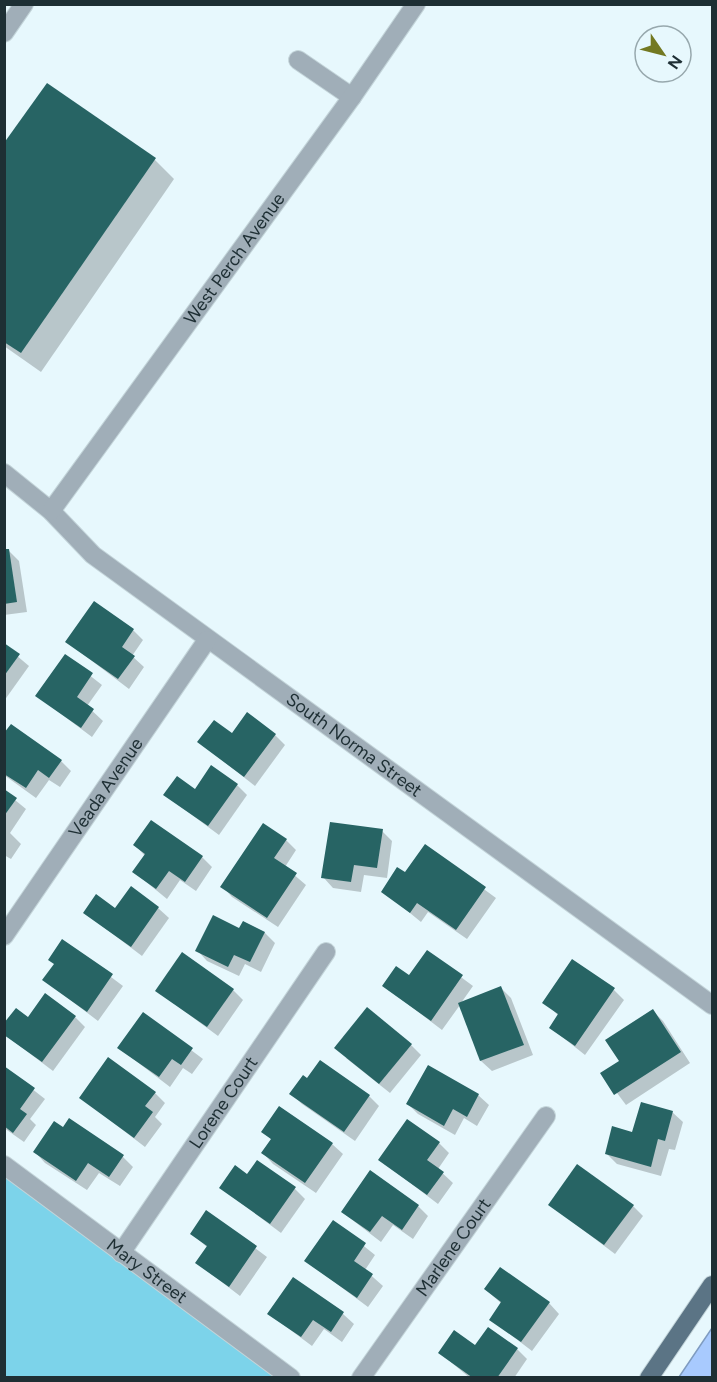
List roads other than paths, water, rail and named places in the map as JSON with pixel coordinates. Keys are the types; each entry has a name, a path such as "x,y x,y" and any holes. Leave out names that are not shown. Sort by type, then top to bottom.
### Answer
{"main road":[{"path":"649,1377 712,1285"}],"street":[{"path":"4,33 24,4"},
{"name":"West Perch Avenue","path":"51,510 352,97 416,4"},
{"path":"298,60 352,97"},
{"name":"South Norma Street","path":"4,473 51,510 93,555 712,1005"},
{"name":"Veada Avenue","path":"4,936 207,640"},
{"name":"Lorene Court","path":"121,1252 326,952"},
{"name":"Marlene Court","path":"362,1377 546,1116"},
{"name":"Mary Street","path":"4,1165 291,1377"}]}
